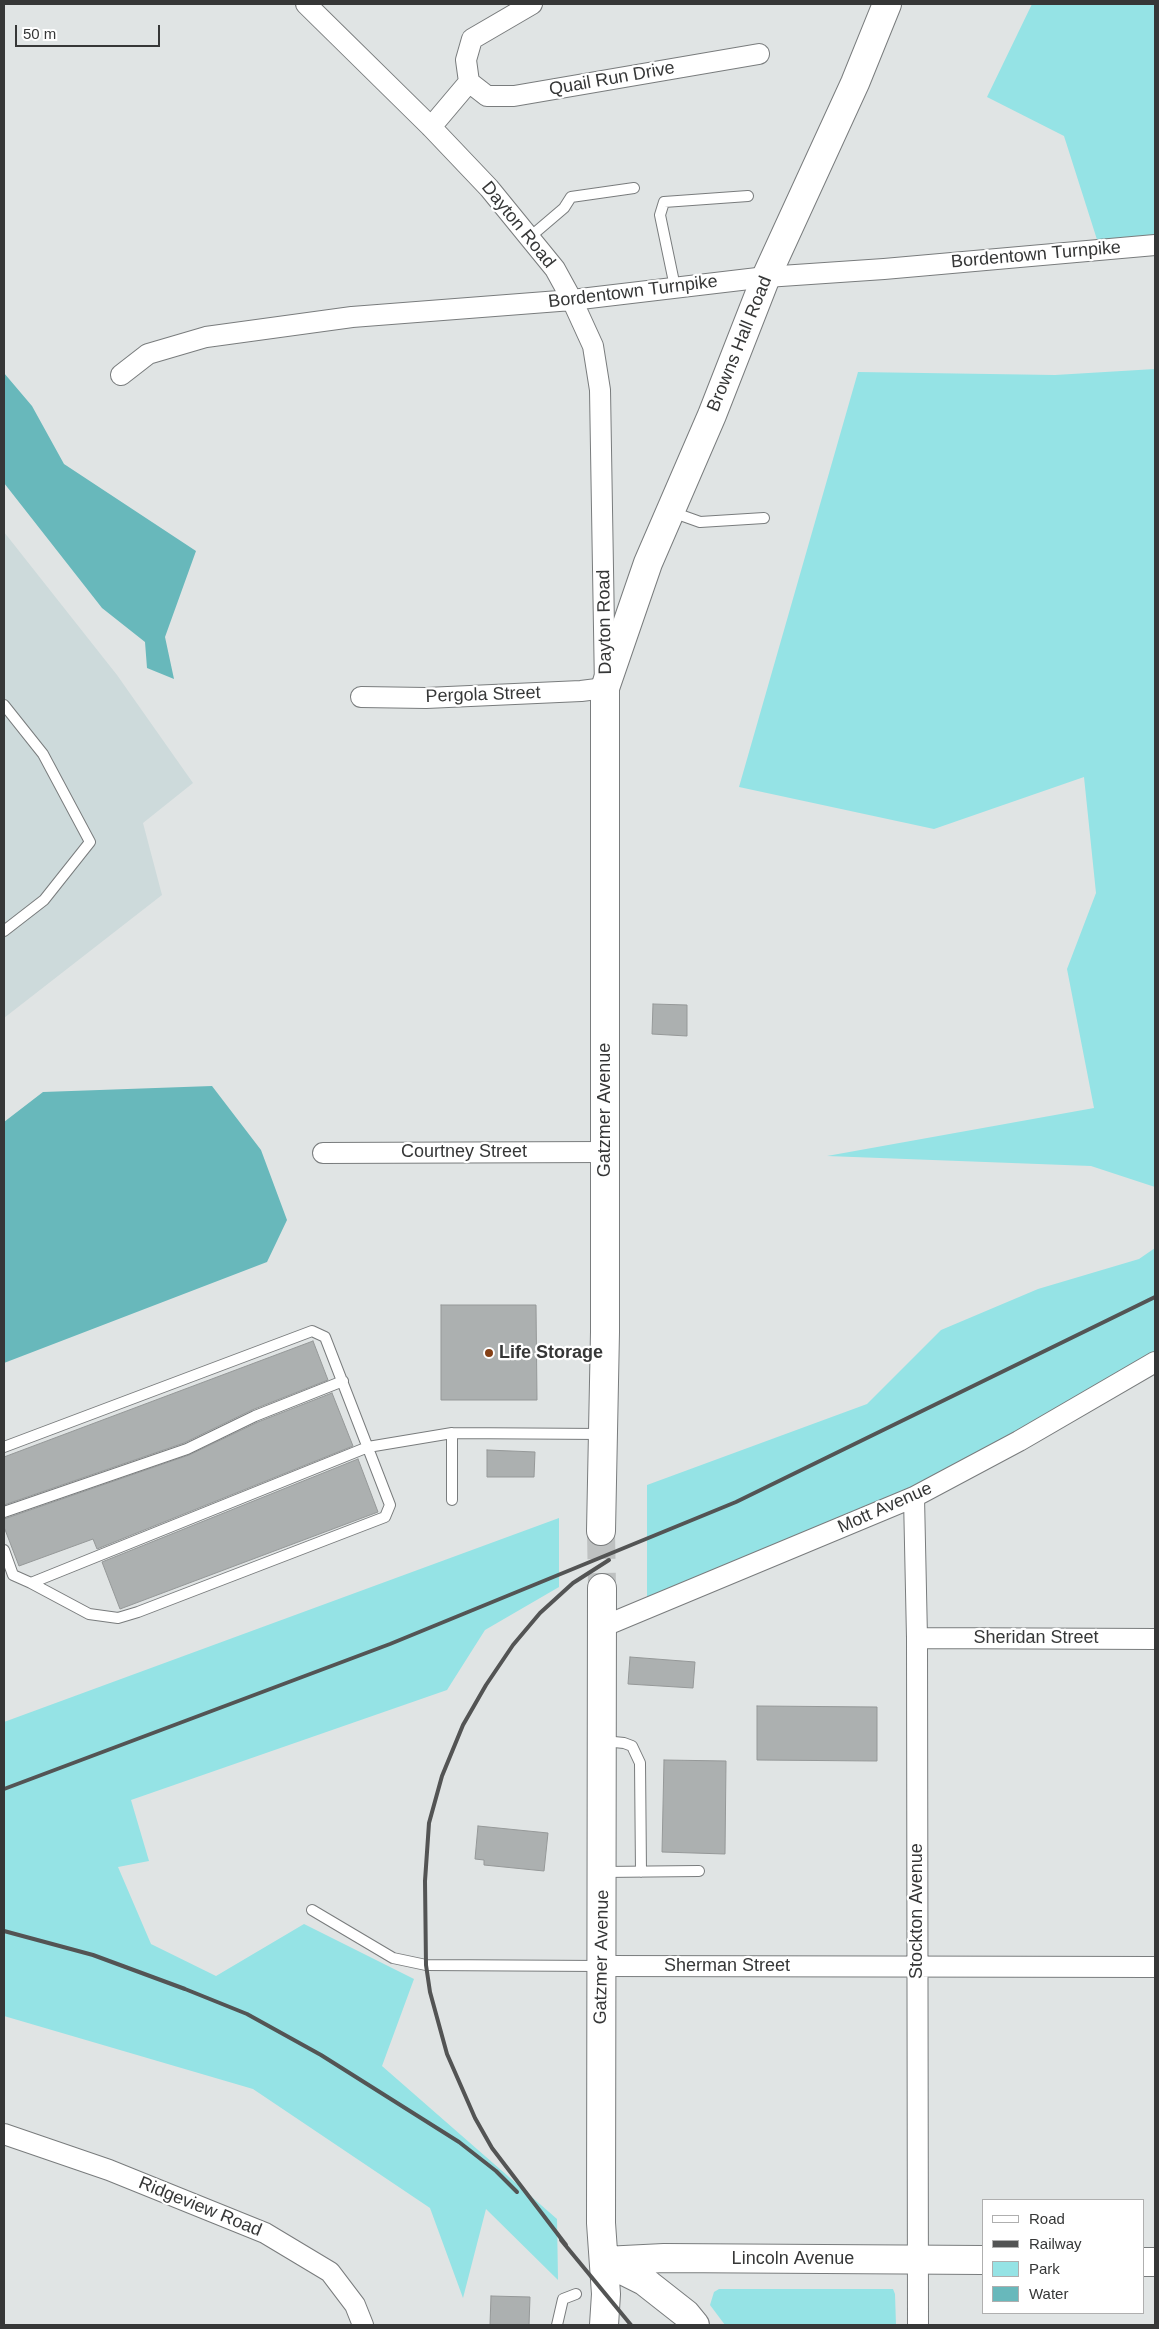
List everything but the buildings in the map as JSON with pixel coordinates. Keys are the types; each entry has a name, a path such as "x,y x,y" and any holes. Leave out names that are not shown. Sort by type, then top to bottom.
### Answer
{"street":[{"name":"Dayton Road","path":"306,4 431,128 488,188 530,237 555,269 572,300 593,346 600,390 606,688"},
{"path":"431,128 469,82 466,60 472,39 532,4"},
{"name":"Browns Hall Road","path":"606,688 648,563 712,414 766,277 855,83 887,4"},
{"name":"Quail Run Drive","path":"469,82 488,96 514,96 759,54"},
{"name":"Bordentown Turnpike","path":"121,375 148,354 206,337 352,317 572,300 766,277 884,269 1155,245"},
{"name":"Pergola Street","path":"361,697 426,698 581,691 606,688"},
{"name":"Gatzmer Avenue","path":"601,1531 605,1152 606,688"},
{"name":"Courtney Street","path":"323,1153 605,1152"},
{"name":"Mott Avenue","path":"602,1628 914,1496 1019,1441 1155,1362"},
{"name":"Stockton Avenue","path":"914,1496 917,1638 918,2325"},
{"name":"Gatzmer Avenue","path":"602,1588 601,2223 604,2261 604,2325"},
{"name":"Sheridan Street","path":"917,1638 1155,1639"},
{"name":"Sherman Street","path":"602,1966 917,1965 1155,1967"},
{"name":"Ridgeview Road","path":"4,2134 109,2170 265,2233 330,2272 355,2305 363,2325"},
{"name":"Lincoln Avenue","path":"604,2261 664,2258 982,2260"},
{"path":"604,2261 644,2281 686,2314 696,2325"}],"lane":[{"path":"530,237 564,208 571,197 634,188"},
{"path":"675,287 660,215 664,202 748,196"},
{"path":"670,511 700,522 764,518"},
{"path":"4,704 43,754 90,842 44,900 4,932"},
{"path":"4,1447 312,1331 325,1338 390,1505 386,1517 147,1609 118,1618 89,1614 13,1575 4,1550"},
{"path":"4,1512 187,1449 256,1416 342,1381"},
{"path":"31,1583 368,1447 452,1433 603,1434"},
{"path":"452,1433 452,1500"},
{"path":"602,1741 624,1743 632,1746 640,1763 641,1872"},
{"path":"603,1872 699,1871"},
{"name":"Sherman Street","path":"312,1910 393,1958 426,1965 602,1966"},
{"path":"557,2325 563,2300 576,2294"}],"shaded area":[{"path":"4,532 117,675 193,783 143,823 162,895 4,1018"}],"green space":[{"path":"1032,4 1155,4 1155,245 1100,249 1064,136 987,97"},
{"path":"1155,369 1155,1187 1091,1166 827,1156 1094,1108 1067,969 1096,893 1084,777 934,829 739,787 858,372 1055,375"},
{"path":"1155,1248 1155,1363 909,1496 647,1599 647,1485 867,1404 941,1330 1038,1289 1139,1259"},
{"path":"559,1518 559,1587 485,1630 447,1690 131,1800 149,1861 118,1867 151,1944 216,1976 304,1924 414,1979 382,2066 557,2219 558,2280 486,2209 463,2298 430,2208 253,2089 4,2016 4,1722"},
{"path":"719,2289 893,2289 895,2294 896,2325 725,2325 710,2305 714,2292"}],"water":[{"path":"4,373 32,406 64,464 196,551 165,637 174,679 147,668 145,642 102,608 4,483"},
{"path":"212,1086 261,1150 287,1220 267,1262 4,1363 4,1122 43,1092"}],"tunnel":[{"path":"601,1531 602,1588"}],"railway":[{"path":"4,1789 390,1644 736,1502 1155,1297"},
{"path":"566,2245 492,2148 475,2118 447,2054 430,1992 426,1965 425,1881 429,1823 442,1776 463,1725 486,1685 513,1645 540,1613 573,1583 609,1560"},
{"path":"4,1931 93,1955 247,2014 321,2055 459,2142 496,2171 517,2192"},
{"path":"561,2240 631,2325"}],"place":[{"name":"Life Storage","path":"489,1353"}]}
